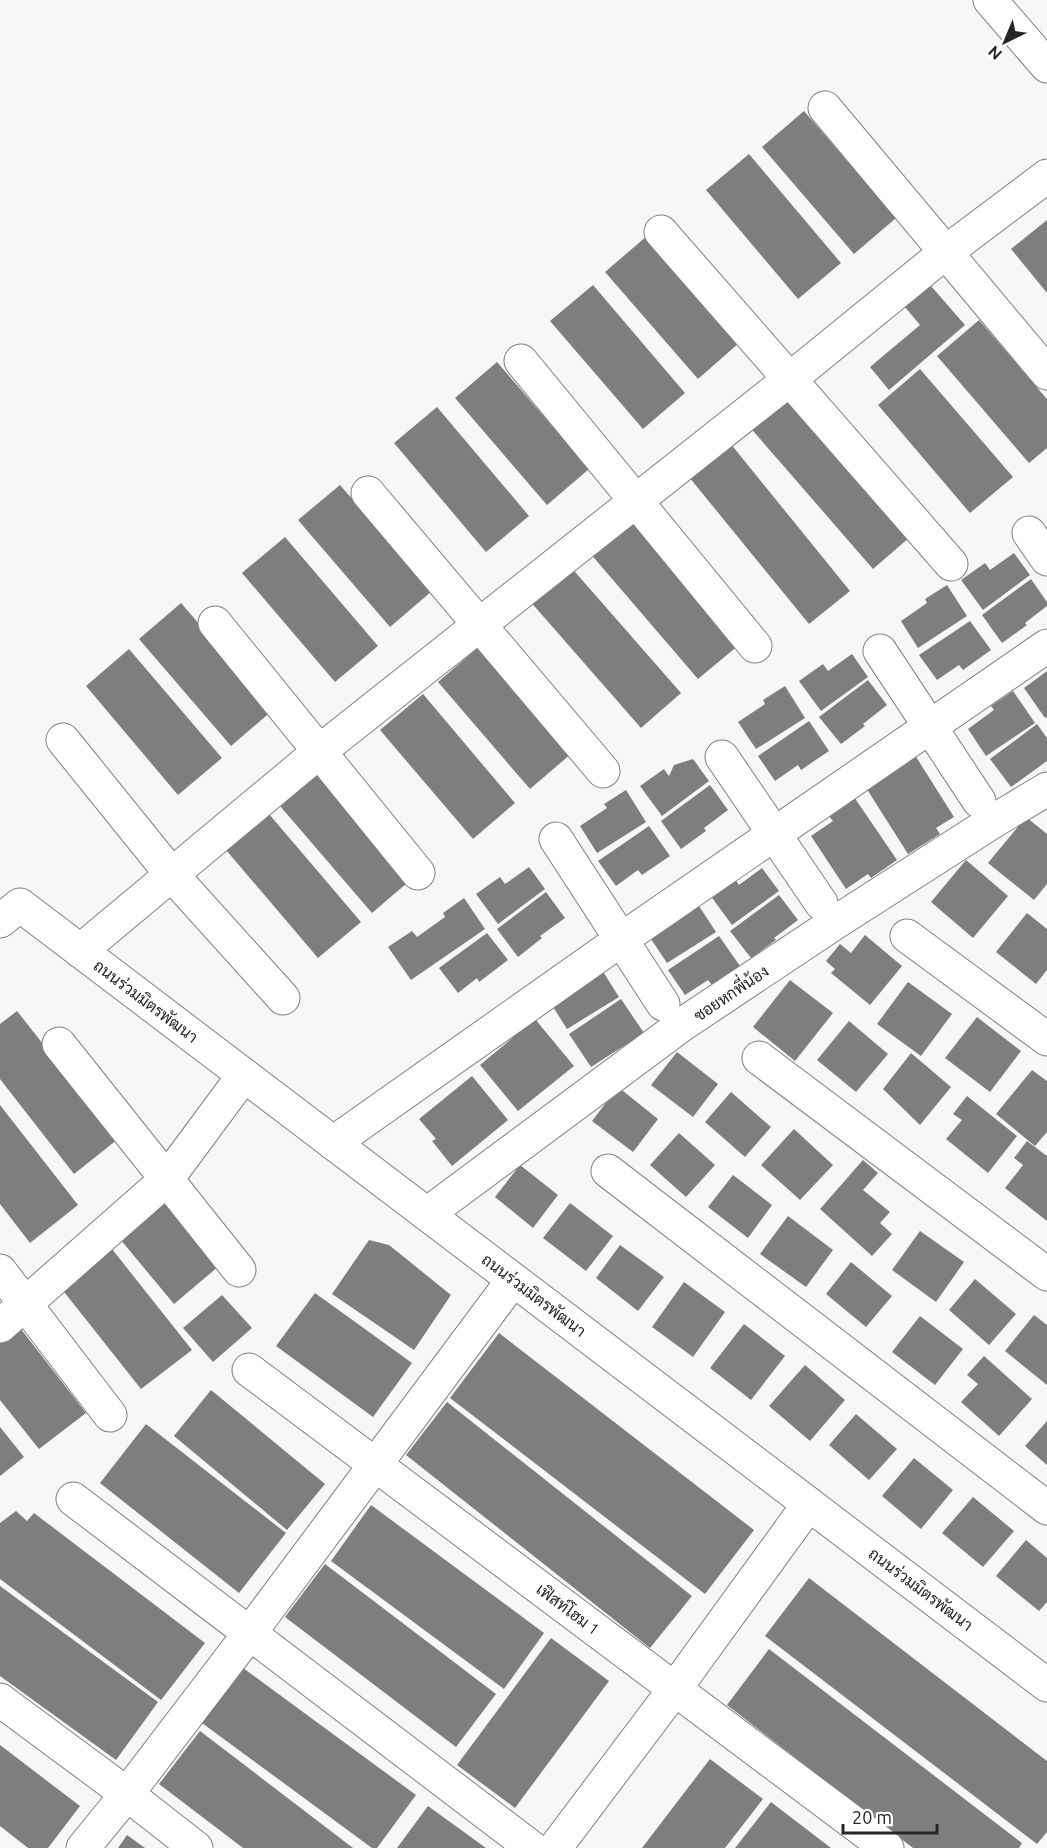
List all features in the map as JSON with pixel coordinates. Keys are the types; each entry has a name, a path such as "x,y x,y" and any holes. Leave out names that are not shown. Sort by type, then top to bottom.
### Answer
{"street":[{"path":"990,0 1047,66"},
{"path":"825,108 1047,373"},
{"path":"80,951 320,751 790,379 946,252 1047,176"},
{"path":"661,232 951,564"},
{"path":"520,361 755,646"},
{"path":"368,493 603,771"},
{"path":"1029,532 1047,559"},
{"path":"215,623 418,873"},
{"path":"333,1143 622,939 1047,646"},
{"path":"880,651 979,801"},
{"path":"63,740 172,875 283,998"},
{"path":"722,757 821,903"},
{"name":"ซอยหกพี่น้อง","path":"427,1214 683,1024 853,911 1047,789"},
{"path":"556,839 663,1004"},
{"name":"ถนนร่วมมิตรพัฒนา","path":"10,913 80,951 1047,1685"},
{"path":"906,936 1047,1040"},
{"path":"59,1044 238,1270"},
{"path":"759,1058 1047,1274"},
{"path":"0,1326 167,1179 244,1075"},
{"path":"609,1171 1047,1508"},
{"path":"0,1271 110,1415"},
{"path":"83,1848 249,1634 513,1280"},
{"name":"เฟิสท์โฮม 1","path":"249,1370 887,1848"},
{"path":"73,1498 532,1848"},
{"path":"555,1848 674,1690 808,1504"},
{"path":"0,1700 196,1848"}],"building":[{"path":"804,111 896,218 854,254 762,147"},
{"path":"749,154 841,263 798,299 706,190"},
{"path":"1047,220 1047,293 1011,249"},
{"path":"647,236 739,343 698,379 605,272"},
{"path":"924,278 965,325 889,390 870,367 920,325 899,300"},
{"path":"593,285 685,393 643,429 550,321"},
{"path":"979,320 1047,399 1047,448 1029,463 937,356"},
{"path":"497,362 589,469 547,505 455,398"},
{"path":"920,369 1013,477 970,513 878,405"},
{"path":"786,393 910,537 873,569 748,425"},
{"path":"437,407 529,516 486,552 394,443"},
{"path":"730,443 850,591 809,624 689,477"},
{"path":"340,485 432,591 390,627 298,520"},
{"path":"631,517 740,644 698,679 589,552"},
{"path":"285,537 378,646 335,682 242,573"},
{"path":"1014,553 1030,575 983,610 961,580 985,563 990,570"},
{"path":"569,565 681,693 641,728 529,600"},
{"path":"1031,579 1047,602 1047,606 1025,623 1027,625 1002,643 982,615"},
{"path":"947,585 967,616 918,648 901,621 927,603 925,599"},
{"path":"181,603 273,710 231,746 139,639"},
{"path":"970,621 991,650 963,670 959,665 937,680 919,655"},
{"path":"480,646 572,753 530,789 438,682"},
{"path":"129,649 222,758 178,795 86,686"},
{"path":"852,654 868,677 821,711 799,681 823,664 828,671"},
{"path":"1047,671 1047,717 1045,718 1024,688"},
{"path":"868,680 887,705 841,744 819,717"},
{"path":"785,686 805,718 756,749 738,722 765,704 763,700"},
{"path":"1013,691 1035,723 986,756 968,729 994,710 991,706"},
{"path":"423,694 515,803 473,839 380,730"},
{"path":"809,721 829,751 801,770 798,765 775,781 758,756"},
{"path":"1037,724 1047,738 1047,761 1011,787 990,759"},
{"path":"913,752 954,817 936,828 940,834 908,854 863,783"},
{"path":"693,759 709,781 662,816 640,786 664,769 669,776 674,765"},
{"path":"322,770 414,877 372,913 280,806"},
{"path":"710,785 728,810 704,828 706,831 681,849 661,821"},
{"path":"626,790 646,822 597,853 580,826 607,808 604,804"},
{"path":"854,797 897,860 871,878 868,874 846,889 811,836 833,821 828,815"},
{"path":"269,814 361,922 318,958 226,850"},
{"path":"1026,817 1047,834 1047,884 1034,900 988,863"},
{"path":"649,826 670,856 642,875 638,870 616,886 598,861"},
{"path":"966,860 1008,896 973,938 931,902"},
{"path":"529,867 545,889 498,924 476,894 500,877 505,884"},
{"path":"762,868 779,891 732,925 710,895 734,878 739,885"},
{"path":"546,892 565,918 540,936 542,938 518,957 497,929"},
{"path":"779,895 798,920 751,958 730,931"},
{"path":"464,898 485,929 411,980 388,947 412,931 417,937 445,917 443,913"},
{"path":"695,900 716,932 667,963 649,936"},
{"path":"1027,913 1047,929 1047,970 1036,984 996,952"},
{"path":"487,933 508,960 479,982 477,978 458,993 439,968"},
{"path":"865,935 902,966 870,1005 831,973 835,969 826,961 840,944 851,953"},
{"path":"719,936 740,966 712,985 708,980 685,995 668,970"},
{"path":"602,970 619,997 567,1029 550,1002"},
{"path":"790,980 833,1013 795,1061 753,1027"},
{"path":"908,982 952,1014 921,1056 877,1024"},
{"path":"621,999 644,1033 591,1067 569,1034"},
{"path":"17,1011 118,1139 74,1174 0,1079 0,1024"},
{"path":"977,1017 1021,1051 990,1092 945,1058"},
{"path":"535,1019 574,1066 518,1111 480,1065"},
{"path":"849,1021 888,1054 856,1092 817,1060"},
{"path":"677,1052 718,1084 693,1117 651,1085"},
{"path":"911,1053 951,1087 920,1125 883,1089"},
{"path":"1032,1070 1047,1081 1047,1132 1035,1146 996,1114"},
{"path":"472,1076 508,1120 452,1166 432,1141 436,1139 419,1119"},
{"path":"618,1087 658,1119 633,1152 592,1121"},
{"path":"731,1092 771,1127 745,1157 705,1122"},
{"path":"967,1096 1017,1136 988,1173 946,1139 962,1120 953,1114"},
{"path":"0,1105 78,1205 30,1243 0,1204"},
{"path":"794,1129 833,1165 800,1200 761,1165"},
{"path":"679,1133 715,1165 686,1197 650,1165"},
{"path":"1027,1141 1047,1156 1047,1221 1005,1188 1023,1165 1014,1158"},
{"path":"863,1160 878,1173 863,1190 890,1212 880,1223 892,1234 872,1256 820,1209"},
{"path":"520,1165 558,1195 533,1228 495,1197"},
{"path":"733,1175 772,1205 748,1238 708,1207"},
{"path":"165,1201 219,1266 174,1304 120,1239"},
{"path":"570,1203 613,1236 586,1271 543,1238"},
{"path":"788,1216 833,1250 806,1287 760,1254"},
{"path":"920,1231 964,1262 936,1302 892,1270"},
{"path":"369,1240 389,1245 451,1295 414,1350 332,1294"},
{"path":"108,1244 192,1350 141,1389 57,1283"},
{"path":"620,1245 664,1277 638,1311 596,1278"},
{"path":"851,1262 892,1296 866,1327 826,1294"},
{"path":"975,1279 1016,1314 989,1345 949,1310"},
{"path":"684,1282 725,1312 693,1357 652,1327"},
{"path":"315,1293 412,1363 373,1417 276,1346"},
{"path":"222,1295 252,1328 213,1362 183,1328"},
{"path":"1034,1315 1047,1325 1047,1385 1005,1351"},
{"path":"920,1316 963,1349 935,1385 892,1352"},
{"path":"17,1324 86,1413 39,1449 0,1400 0,1338"},
{"path":"744,1324 785,1356 751,1400 710,1368"},
{"path":"499,1333 754,1530 705,1594 450,1398"},
{"path":"984,1356 1032,1399 999,1436 961,1402 978,1384 967,1375"},
{"path":"805,1365 845,1400 810,1441 769,1406"},
{"path":"211,1390 325,1484 287,1530 174,1436"},
{"path":"447,1402 692,1596 650,1648 406,1455"},
{"path":"856,1414 897,1449 869,1480 829,1445"},
{"path":"1047,1421 1047,1465 1025,1446"},
{"path":"146,1424 286,1533 239,1593 100,1483"},
{"path":"0,1427 24,1457 0,1476"},
{"path":"914,1458 953,1490 921,1529 882,1496"},
{"path":"973,1497 1014,1531 983,1567 942,1533"},
{"path":"371,1505 544,1633 504,1689 331,1561"},
{"path":"16,1511 27,1521 34,1513 205,1643 161,1700 0,1579 0,1523"},
{"path":"1026,1540 1047,1558 1047,1602 1039,1611 996,1576"},
{"path":"325,1564 496,1694 456,1747 285,1617"},
{"path":"809,1578 1047,1761 1047,1832 1037,1844 765,1636"},
{"path":"0,1586 158,1702 116,1760 0,1676"},
{"path":"551,1638 609,1681 515,1808 457,1765"},
{"path":"769,1649 1022,1843 1019,1848 913,1848 727,1705"},
{"path":"243,1668 416,1795 377,1848 372,1848 202,1723"},
{"path":"200,1731 353,1848 243,1848 159,1784"},
{"path":"0,1745 80,1806 48,1848 28,1848 0,1826"},
{"path":"710,1759 763,1799 725,1848 642,1848"},
{"path":"771,1802 831,1848 735,1848"},
{"path":"428,1806 486,1848 397,1848"},
{"path":"127,1835 145,1848 118,1848"}]}
